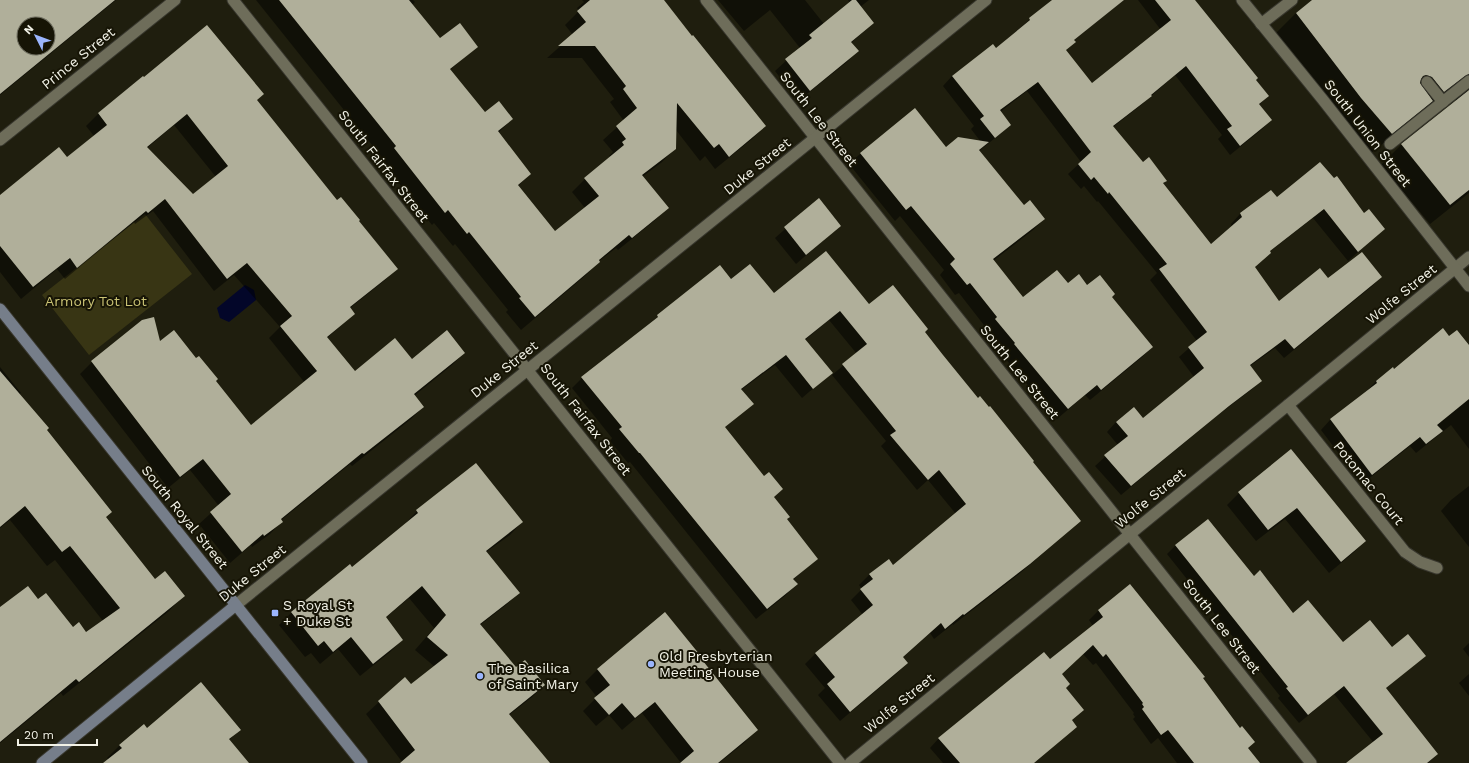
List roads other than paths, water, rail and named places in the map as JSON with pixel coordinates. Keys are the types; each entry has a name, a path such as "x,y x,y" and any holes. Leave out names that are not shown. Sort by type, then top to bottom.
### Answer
{"main road":[{"name":"South Royal Street","path":"0,309 362,763"},
{"name":"Duke Street","path":"42,763 236,606"}],"street":[{"name":"Prince Street","path":"0,140 175,0"},
{"name":"South Fairfax Street","path":"233,0 840,763"},
{"name":"South Lee Street","path":"706,0 815,139 1130,533 1310,763"},
{"name":"Duke Street","path":"236,606 986,0"},
{"name":"South Union Street","path":"1242,0 1323,100 1469,286"},
{"path":"1261,24 1292,0"},
{"path":"1390,144 1469,80"},
{"path":"1427,82 1443,102"},
{"name":"Wolfe Street","path":"850,763 1469,257"},
{"name":"Potomac Court","path":"1288,405 1405,552 1420,562 1437,568"}],"water":[{"path":"245,285 254,290 256,300 229,322 220,318 217,308"}],"place":[{"name":"S Royal St + Duke St","path":"275,613"},
{"name":"Old Presbyterian Meeting House","path":"651,664"},
{"name":"The Basilica of Saint Mary","path":"480,676"}],"park label":[{"name":"Armory Tot Lot","path":"96,301"}]}
